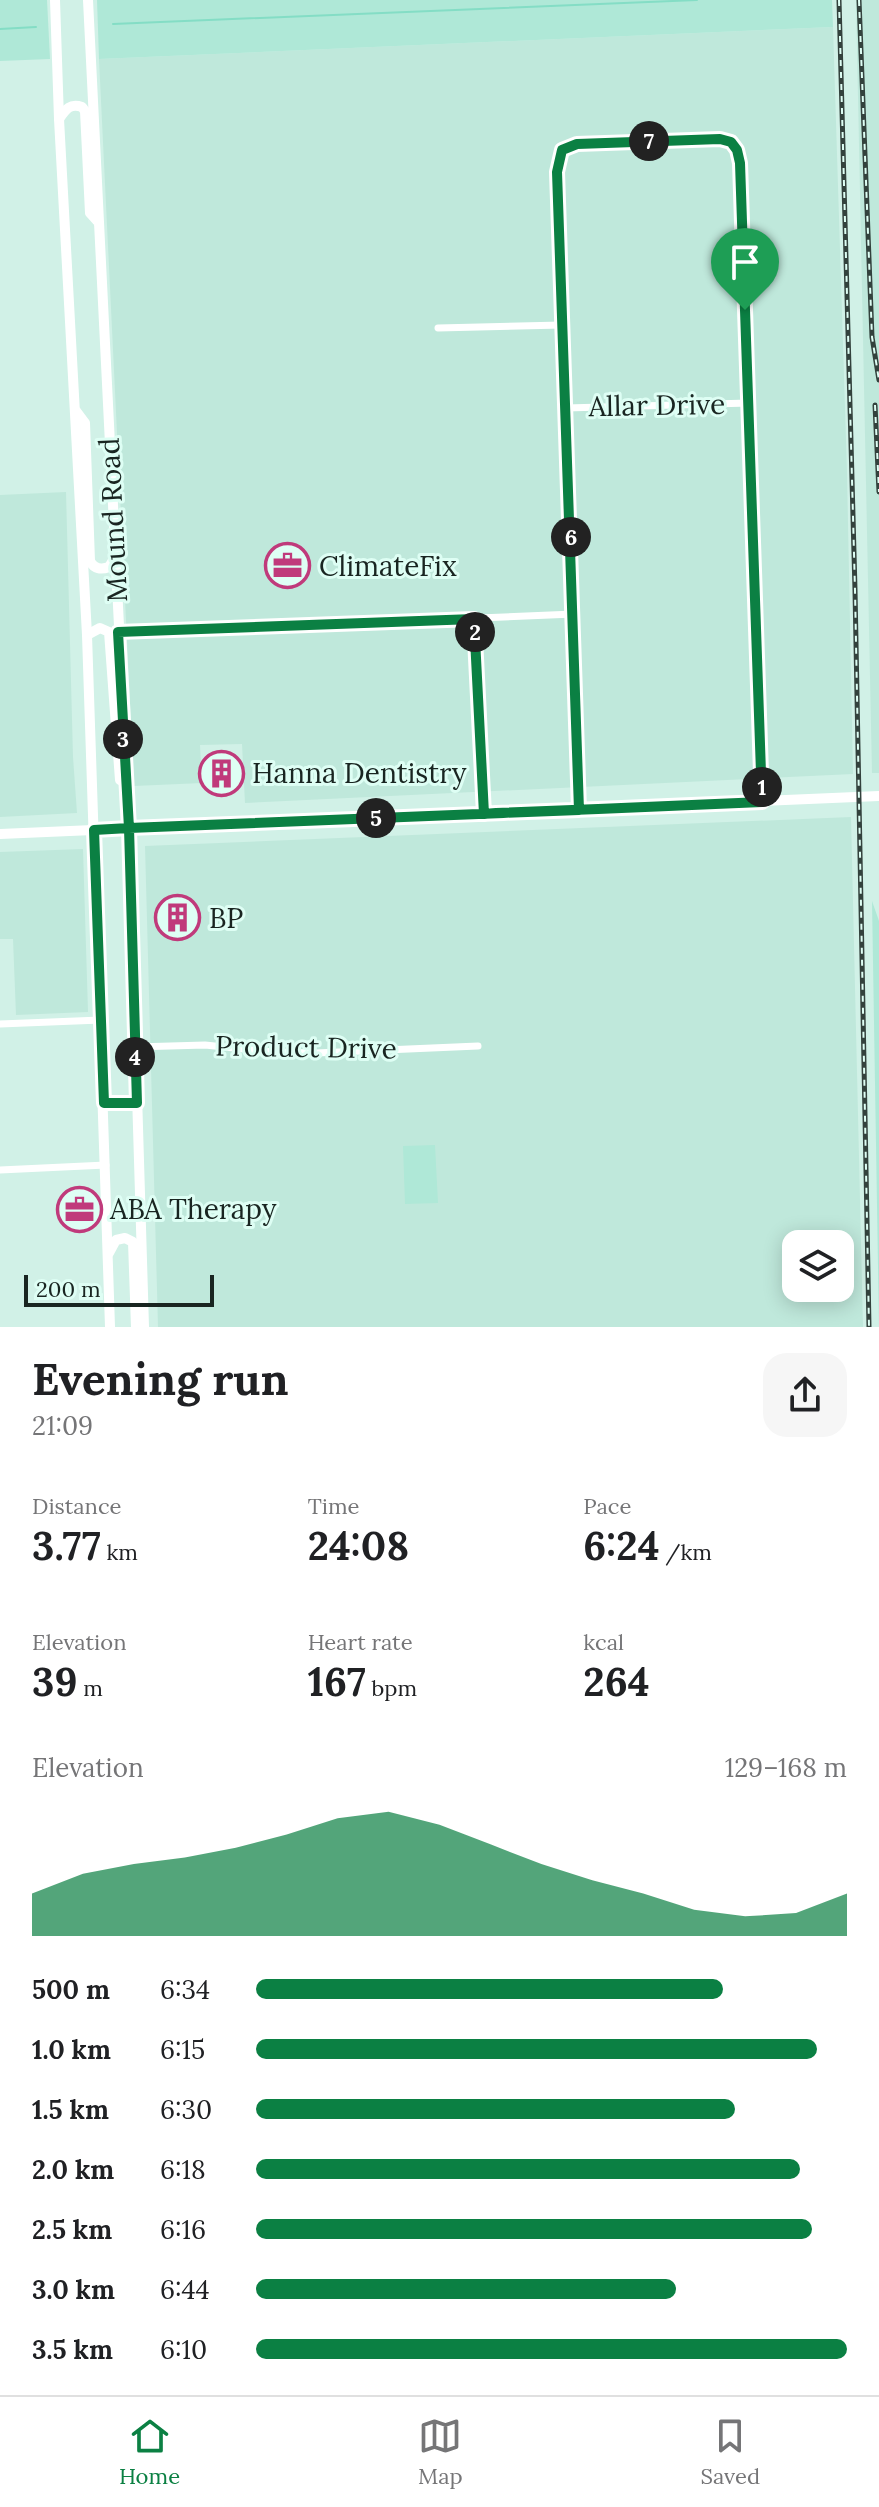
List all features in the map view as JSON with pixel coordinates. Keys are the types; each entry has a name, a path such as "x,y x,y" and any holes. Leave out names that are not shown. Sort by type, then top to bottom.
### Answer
{"main road":[{"name":"Mound Road","path":"55,0 87,635 110,1327"},
{"name":"Mound Road","path":"88,0 129,828 144,1327"},
{"path":"59,119 69,106 79,106 85,111 90,213 99,223"},
{"path":"74,409 85,423 90,561 97,568 105,569 115,557"},
{"path":"87,635 100,628 109,632 118,774 126,797"},
{"path":"0,834 879,796"},
{"path":"104,1103 137,1103"},
{"path":"108,1255 116,1240 125,1238 133,1242 136,1327"}],"street":[{"path":"579,810 557,172 562,150 577,144 720,139 731,142 737,150 740,163 762,802"},
{"path":"438,328 562,325"},
{"name":"Allar Drive","path":"566,408 749,403"},
{"path":"118,632 574,614"},
{"path":"477,618 484,814"},
{"path":"0,1024 101,1020"},
{"name":"Product Drive","path":"135,1047 205,1045 316,1053 478,1046"},
{"path":"0,1170 106,1165"}],"shaded area":[{"path":"0,0 47,0 50,59 0,61"},
{"path":"97,0 832,0 833,27 99,59"},
{"path":"856,0 879,0 879,773 872,773"},
{"path":"833,27 853,774 245,803 242,744 200,745 202,783 134,786 99,59"},
{"path":"66,492 77,813 0,817 0,495"},
{"path":"851,817 863,1327 158,1327 145,846"},
{"path":"83,849 88,1012 16,1015 13,939 0,939 0,852"},
{"path":"872,901 879,921 879,1327"},
{"path":"435,1145 438,1203 405,1204 403,1146"}],"waterway":[{"path":"113,24 697,0"},
{"path":"0,29 36,27"}],"railway":[{"path":"839,0 855,590 869,1327"},
{"path":"859,0 872,337 879,380"},
{"path":"875,405 879,492"}],"place":[{"name":"ClimateFix","path":"288,566"},
{"name":"Hanna Dentistry","path":"221,773"},
{"name":"BP","path":"178,918"},
{"name":"ABA Therapy","path":"79,1209"}],"route":[{"path":"745,310 740,163 731,142 720,139 577,144 562,150 557,172 579,810 337,821 129,828 137,1103 104,1103 94,830 129,828 118,632 474,619 484,814 496,813 579,810 762,802 745,310"}]}
